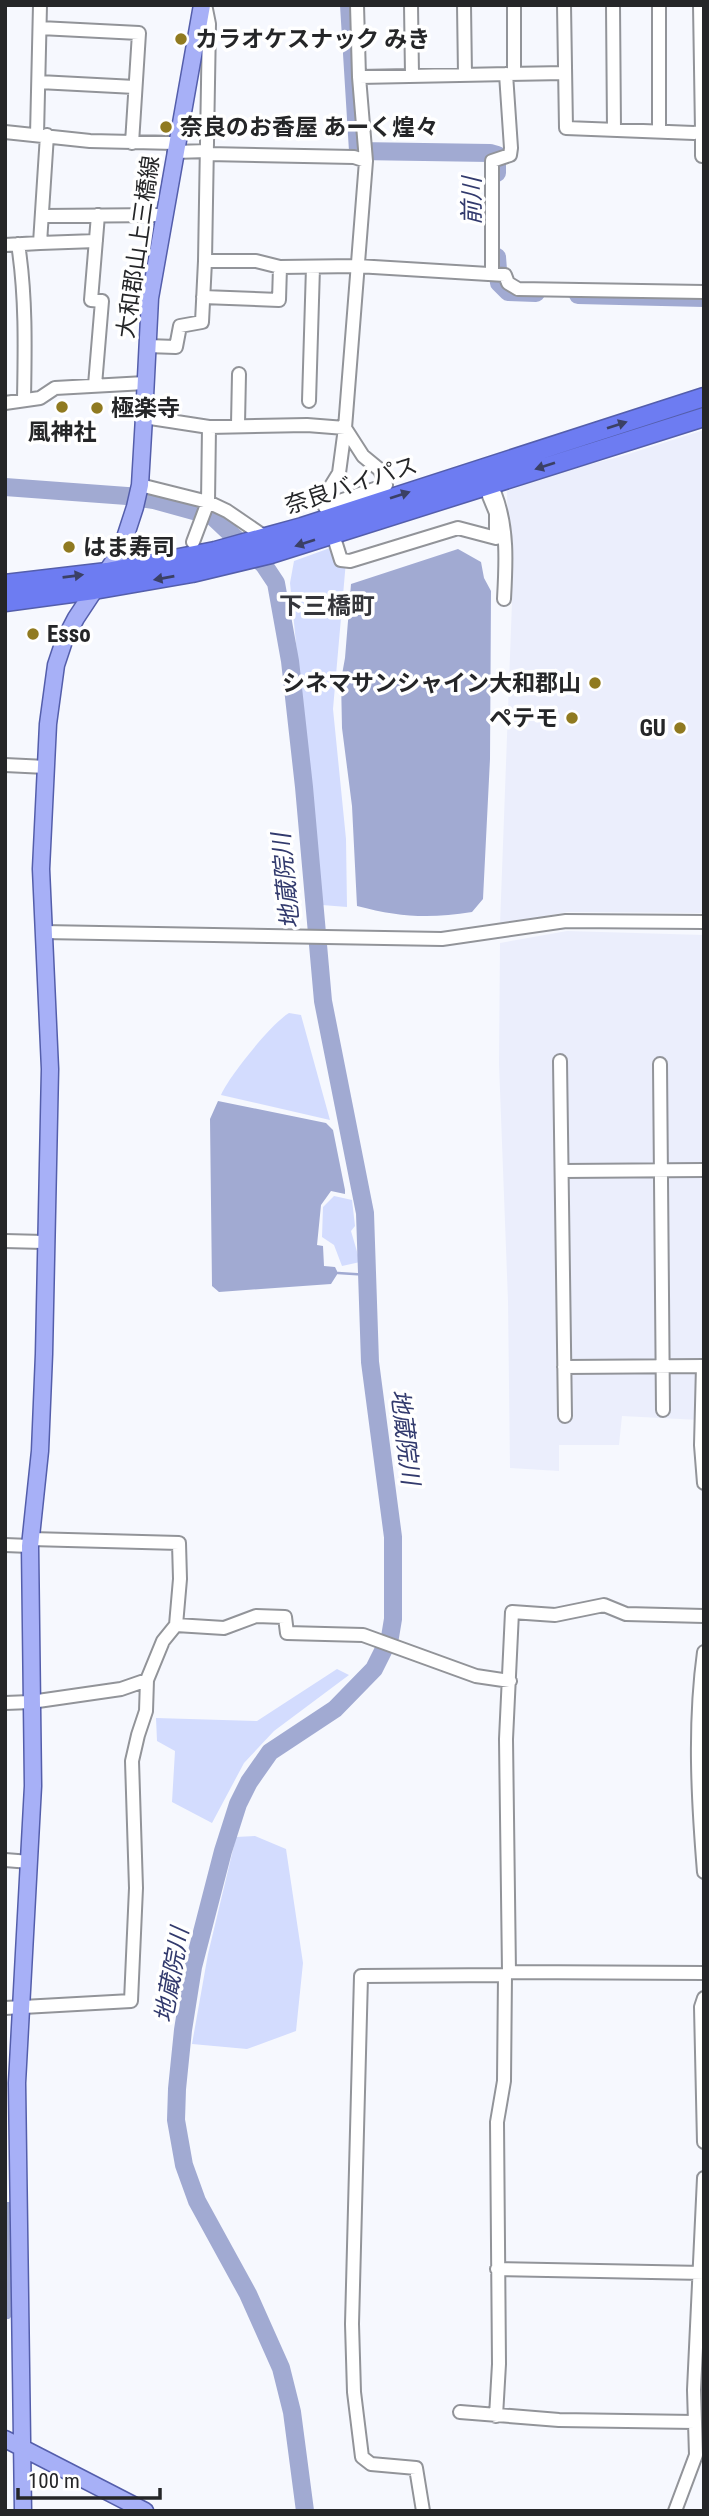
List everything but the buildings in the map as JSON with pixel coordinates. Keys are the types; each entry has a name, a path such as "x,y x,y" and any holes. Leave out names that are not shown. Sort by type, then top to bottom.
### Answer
{"highway":[{"name":"奈良バイパス","path":"5,602 94,590 231,564 264,543 331,511 704,397"},
{"name":"奈良バイパス","path":"5,584 107,572 264,543 704,416"}],"main road":[{"name":"大和郡山上三橋線","path":"23,2511 18,2083 33,1786 31,1543 40,1451 44,1353 44,1242 50,1069 41,869 50,695 56,665 76,618 121,550 135,507 139,487 150,298 201,7"},
{"path":"5,2440 22,2455 145,2511"},
{"path":"5,2463 22,2455"}],"street":[{"path":"40,5 40,243"},
{"path":"331,511 323,499 339,473 345,428 366,161 359,77 357,5"},
{"path":"411,5 412,75"},
{"path":"464,5 465,75"},
{"path":"498,275 492,161 510,155 510,73 514,5"},
{"path":"564,5 566,128 694,133 702,131"},
{"path":"612,5 614,130"},
{"path":"659,5 659,132"},
{"path":"700,5 702,156"},
{"path":"147,346 176,346 180,326 202,322 209,24 206,9 201,7"},
{"path":"40,28 139,33 132,143"},
{"path":"359,77 565,73"},
{"path":"39,82 135,87"},
{"path":"5,132 208,152 354,157 366,161"},
{"path":"95,385 102,301 91,300 98,215"},
{"path":"42,216 163,215"},
{"path":"24,399 26,341 22,269 11,244 96,241"},
{"path":"205,261 256,261 280,267 358,266 498,275 517,289 704,292"},
{"path":"204,297 279,300 280,267"},
{"path":"309,401 313,267"},
{"path":"237,424 239,374"},
{"path":"5,403 40,398 55,388 145,383"},
{"path":"144,417 209,426 237,424 345,428"},
{"path":"193,542 206,510 209,426"},
{"path":"331,511 334,502 386,485 380,470 363,456 345,428"},
{"path":"139,487 206,510 227,511 264,543"},
{"path":"336,544 341,560 350,561 458,528 496,538 496,513 489,496 495,494 503,515 506,561 504,599"},
{"path":"5,765 46,767"},
{"path":"43,932 442,939 566,920 704,922"},
{"path":"560,1061 565,1416"},
{"path":"660,1064 663,1410"},
{"path":"562,1171 704,1170"},
{"path":"5,1241 44,1242"},
{"path":"564,1367 704,1366 701,1445 704,1483"},
{"path":"5,1545 180,1543 176,1625 163,1641 147,1680 146,1711 132,1761 136,1888 131,2001 5,2008"},
{"path":"496,2416 499,2364 496,2122 504,2081 507,1974 506,1739 512,1612 555,1615 604,1605 626,1614 704,1616"},
{"path":"176,1625 224,1628 256,1616 285,1617 287,1633 363,1635 476,1676 510,1681"},
{"path":"704,1652 698,1694 700,1819 704,1872"},
{"path":"5,1703 31,1702 121,1689 147,1680"},
{"path":"5,1860 30,1862"},
{"path":"423,2511 416,2468 370,2464 362,2457 354,2392 352,2324 361,1976 704,1973"},
{"path":"704,1998 701,2007 704,2143"},
{"path":"675,2511 700,2455 694,2390 702,2273 704,2179"},
{"path":"497,2269 702,2273"},
{"path":"460,2412 559,2420 695,2422"}],"shaded area":[{"path":"704,430 704,913 567,912 500,925 512,602 509,600 507,491 566,470 619,457"},
{"path":"330,548 346,561 333,709 346,839 347,907 322,905 290,583 294,561"},
{"path":"458,549 481,562 484,578 491,591 490,759 483,899 472,912 442,916 401,915 357,906 352,806 342,728 341,680 351,584"},
{"path":"567,931 704,935 704,1563 699,1420 622,1416 619,1445 559,1445 559,1471 510,1468 508,1301 499,1064 500,943"},
{"path":"289,1013 301,1015 330,1120 221,1095 252,1051 272,1027"},
{"path":"218,1101 326,1123 333,1130 345,1194 331,1191 321,1205 317,1245 323,1246 324,1266 335,1267 338,1273 331,1284 219,1292 212,1286 210,1119"},
{"path":"334,1196 352,1200 355,1226 351,1231 360,1262 342,1266 334,1245 322,1237 323,1207"},
{"path":"337,1669 349,1675 274,1731 244,1763 212,1823 172,1802 175,1751 157,1741 156,1718 257,1721"},
{"path":"255,1836 286,1849 303,1963 296,2031 247,2049 192,2044 208,1954 236,1837"},
{"path":"5,2202 11,2202 14,2314 9,2319 5,2319"}],"waterway":[{"name":"前川","path":"349,5 358,151 490,153 497,155 497,173"},
{"name":"前川","path":"497,257 499,283 508,292 536,293"},
{"name":"前川","path":"578,295 704,298"},
{"name":"地蔵院川","path":"5,487 127,496 154,500 212,516 264,565 276,583 290,661 323,1001 365,1213 370,1362 393,1537 393,1619 390,1637 374,1669 335,1709 270,1752 249,1782 238,1804 193,1967 183,2030 176,2120 184,2165 197,2201 248,2294 281,2368 292,2412 305,2511"},
{"path":"338,1273 369,1275"}],"place":[{"name":"カラオケスナック みき","path":"181,39"},
{"name":"奈良のお香屋 あーく煌々","path":"166,127"},
{"name":"風神社","path":"62,407"},
{"name":"極楽寺","path":"97,408"},
{"name":"はま寿司","path":"69,547"},
{"name":"Esso","path":"33,634"},
{"name":"シネマサンシャイン大和郡山","path":"595,683"},
{"name":"ペテモ","path":"572,718"},
{"name":"GU","path":"680,728"}],"district":[{"name":"下三橋町","path":"327,606"}]}
